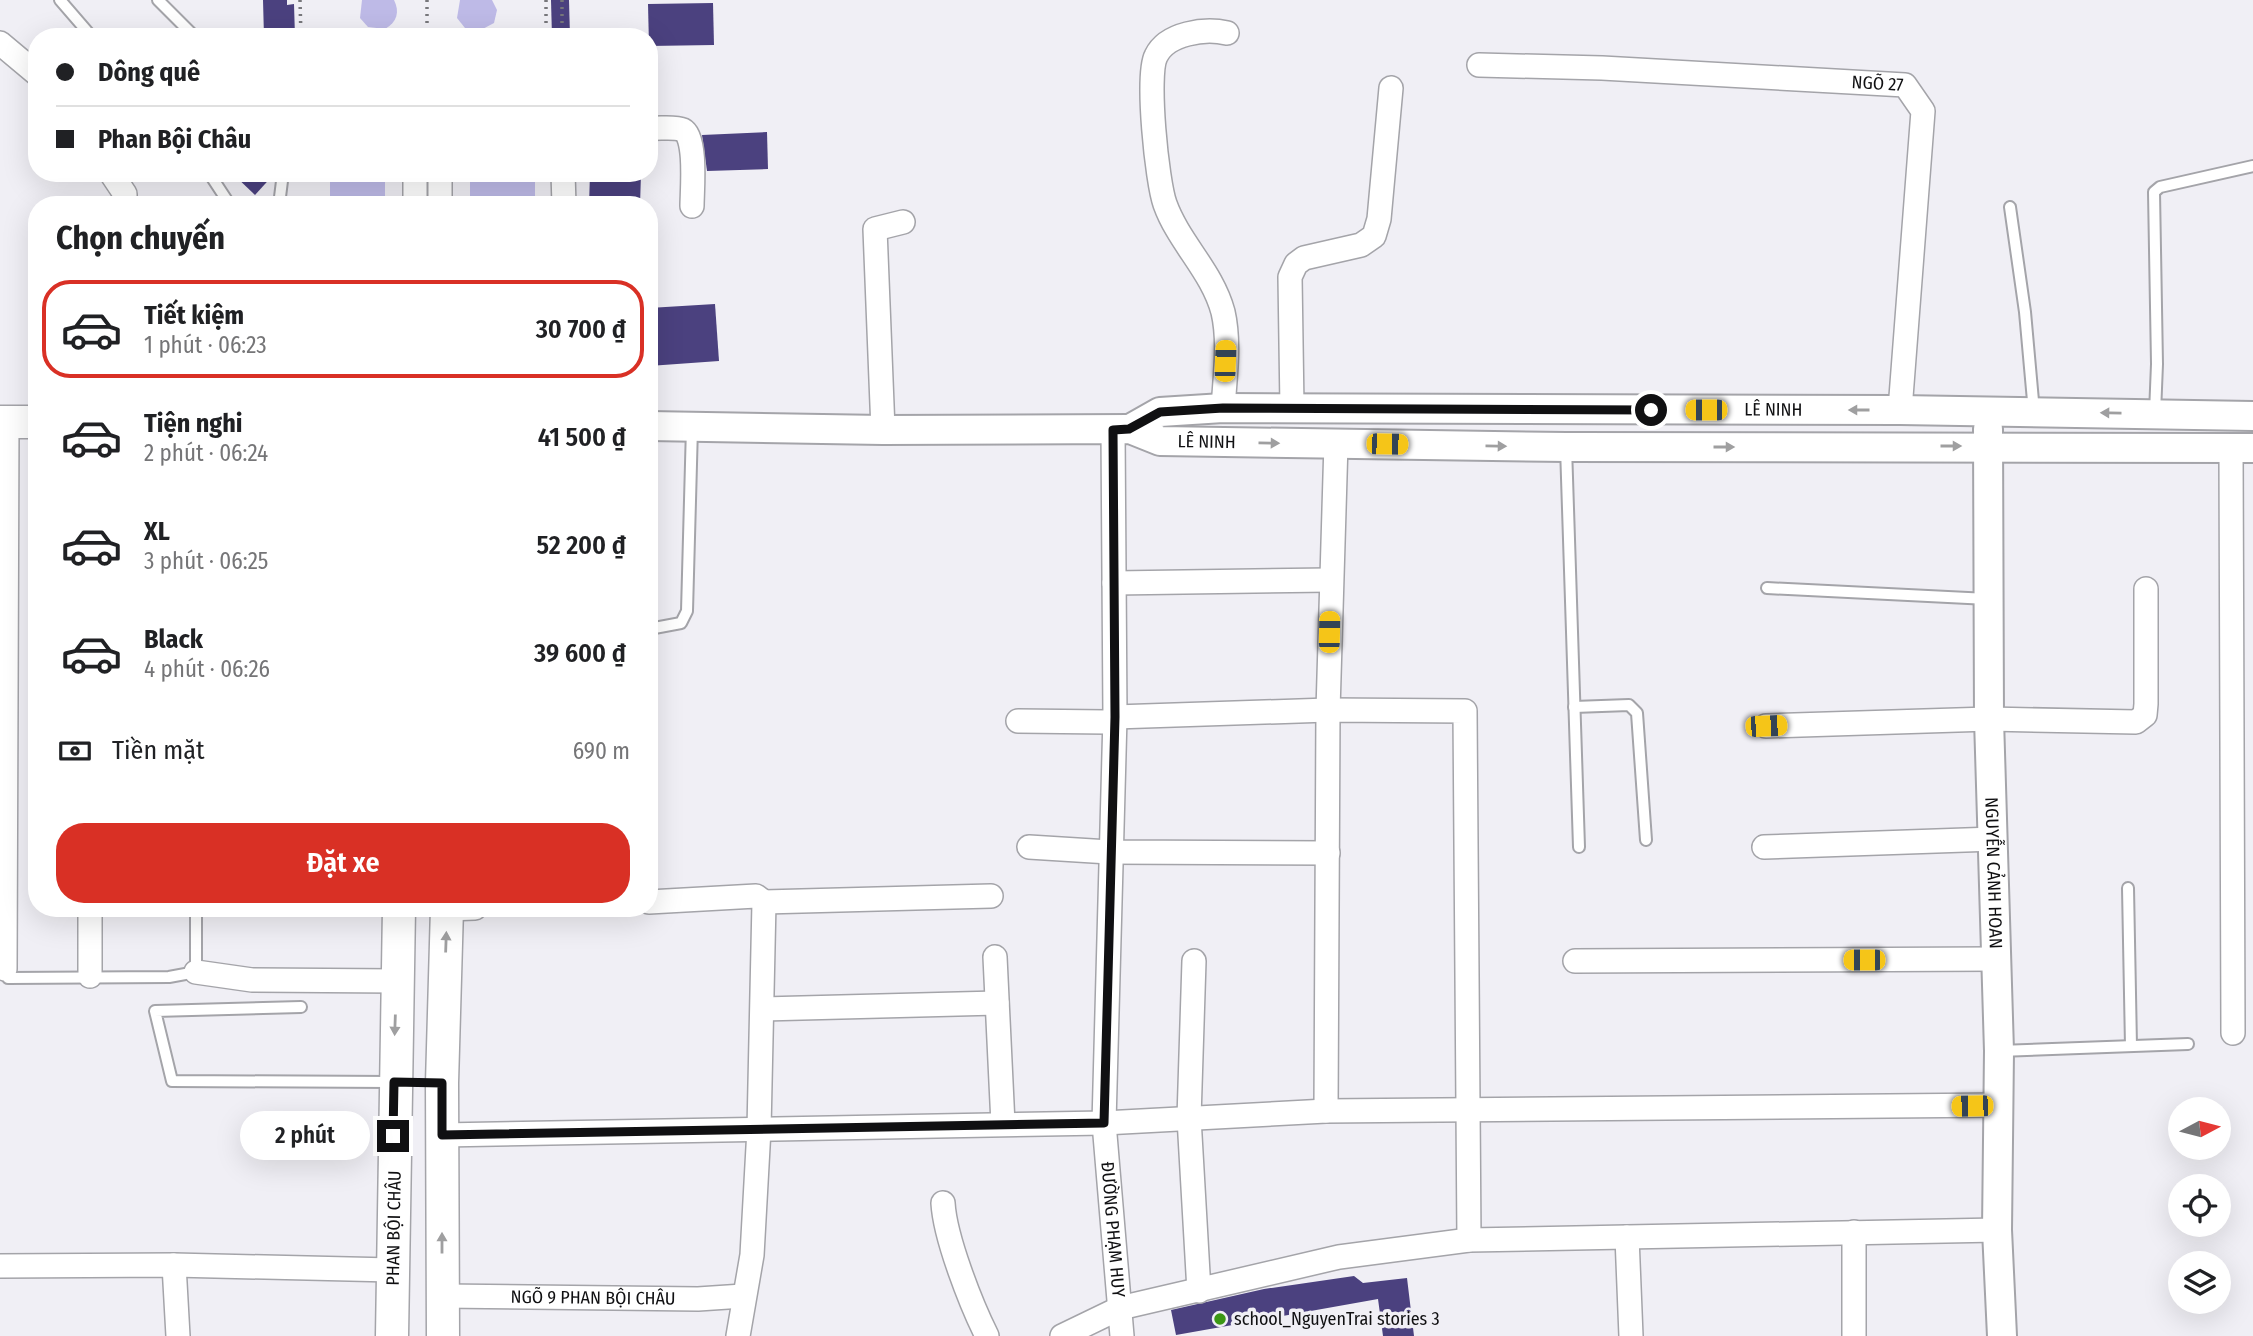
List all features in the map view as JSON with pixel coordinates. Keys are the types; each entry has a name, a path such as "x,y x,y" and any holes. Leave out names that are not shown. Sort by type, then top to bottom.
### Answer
{"main road":[{"name":"PHAN BỘI CHÂU","path":"392,1336 398,917"},
{"path":"443,1336 442,1083 447,917"},
{"path":"394,1082 442,1083"}],"street":[{"path":"1223,408 1226,337 1223,312 1216,290 1164,201 1155,132 1153,68 1156,56 1165,44 1175,38 1209,31 1227,33"},
{"path":"0,43 28,66"},
{"name":"NGÕ 27","path":"1479,65 1602,68 1905,85 1923,111 1900,410"},
{"path":"1292,408 1290,277 1296,264 1304,258 1361,244 1374,236 1379,219 1391,88"},
{"path":"658,129 682,130 688,135 692,164 692,206"},
{"path":"883,430 875,229 903,222"},
{"name":"LÊ NINH","path":"1121,430 1160,412 1223,408 1900,410 2253,416"},
{"path":"1566,447 1567,410"},
{"name":"NGUYỄN CẢNH HOAN","path":"1987,412 1989,719 1999,1051 1997,1230 2002,1336"},
{"path":"5,969 3,552 15,422"},
{"name":"LÊ NINH","path":"658,426 1121,430 1160,442 1566,447 2242,448"},
{"name":"ĐƯỜNG PHẠM HUY","path":"1121,430 1114,583 1115,717 1109,852 1104,1123 1122,1336"},
{"path":"1326,1111 1328,710 1336,443"},
{"path":"2233,1033 2243,861 2242,448"},
{"path":"1114,583 1330,580"},
{"path":"1766,726 1989,719 2136,722 2141,720 2146,704 2146,589"},
{"path":"1018,721 1107,722 1115,717 1328,710 1465,711 1469,1240"},
{"path":"1764,847 1994,839"},
{"path":"1029,847 1109,852 1328,853"},
{"path":"658,901 756,896 764,902 991,896"},
{"path":"738,1336 752,1255 759,1129 764,902"},
{"path":"90,917 90,976"},
{"path":"995,957 1003,1124"},
{"path":"1575,961 1996,959"},
{"path":"1194,961 1189,1118 1199,1291"},
{"path":"196,972 252,980 397,981"},
{"path":"763,1009 997,1003"},
{"path":"442,1135 1104,1123 1326,1111 1999,1105"},
{"path":"943,1203 958,1259 987,1336"},
{"path":"1062,1336 1120,1308 1339,1257 1469,1240 1997,1230"},
{"path":"1854,1233 1854,1336"},
{"path":"1627,1237 1631,1336"},
{"path":"174,1265 178,1336"},
{"path":"0,1266 174,1265 392,1270"},
{"name":"NGÕ 9 PHAN BỘI CHÂU","path":"443,1296 698,1299 743,1296"}],"lane":[{"path":"60,0 84,28"},
{"path":"158,0 186,28"},
{"path":"2155,413 2154,192 2161,187 2253,166"},
{"path":"2010,206 2025,312 2034,412"},
{"path":"658,627 681,623 687,611 692,427"},
{"path":"1566,447 1579,847"},
{"path":"1767,589 1988,599"},
{"path":"1574,707 1629,705 1637,713 1646,839"},
{"path":"2128,888 2131,1046"},
{"path":"5,969 8,978 169,977 196,972 195,917"},
{"path":"301,1007 155,1011 172,1081 394,1082"},
{"path":"1999,1051 2188,1044"}],"path":[{"path":"300,0 301,28"},
{"path":"427,0 427,28"},
{"path":"546,0 546,28"},
{"path":"562,0 562,28"}],"shaded area":[{"path":"362,0 394,0 397,9 395,20 386,28 368,27 360,18"},
{"path":"460,0 492,0 497,10 494,23 485,28 465,28 457,18"},
{"path":"330,182 385,182 385,196 330,196"},
{"path":"470,182 535,182 535,196 470,196"}],"building":[{"path":"263,0 287,0 287,5 294,4 295,28 264,28"},
{"path":"551,0 569,0 570,28 552,28"},
{"path":"713,3 714,45 658,46 658,28 649,28 648,4"},
{"path":"767,132 768,169 707,171 702,135"},
{"path":"241,182 267,182 255,195"},
{"path":"590,182 641,182 640,196 589,196"},
{"path":"715,304 719,361 658,365 658,307"},
{"name":"school_NguyenTrai stories 3","path":"1354,1276 1363,1283 1407,1278 1414,1336 1383,1336 1378,1299 1176,1335 1171,1310 1264,1289"}],"place":[{"name":"school_NguyenTrai stories 3","path":"1220,1319"}],"route":[{"path":"393,1136 394,1082 442,1083 442,1135 1104,1123 1109,852 1115,717 1113,430 1129,429 1160,412 1223,408 1651,410"}]}
